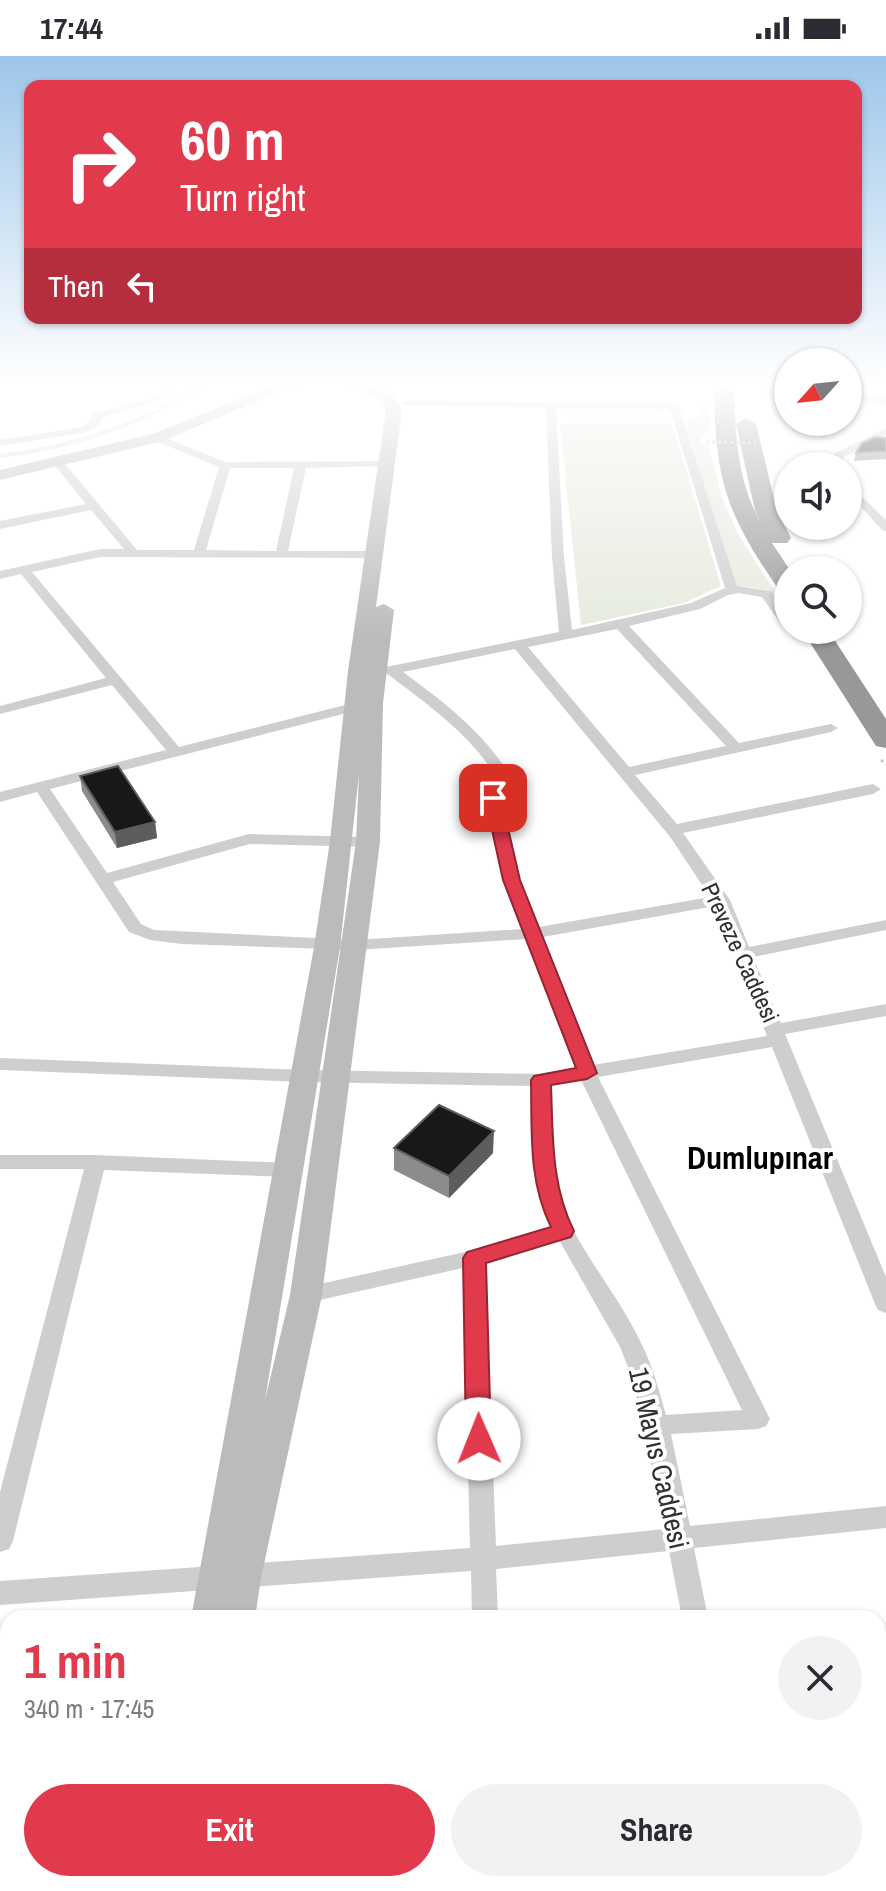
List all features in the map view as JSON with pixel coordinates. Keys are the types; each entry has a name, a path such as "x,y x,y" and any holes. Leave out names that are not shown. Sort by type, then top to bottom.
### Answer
{"highway":[{"path":"735,470 734,489 741,507 774,562"},
{"path":"749,470 789,556"},
{"path":"831,644 885,756"},
{"path":"834,644 886,701"}],"main road":[{"path":"376,671 374,555 386,470"},
{"path":"214,1610 229,1577 306,1295 356,945 355,842 364,704 376,671 399,470"},
{"path":"235,1610 229,1577 288,1170 327,944 355,842"}],"street":[{"path":"64,470 133,553"},
{"path":"199,554 224,470"},
{"path":"281,554 300,470"},
{"path":"554,470 566,635"},
{"path":"694,470 732,590"},
{"path":"862,501 886,527"},
{"path":"0,525 94,506"},
{"path":"1,574 100,553 374,555"},
{"path":"24,570 175,752"},
{"path":"376,671 520,646 620,624 695,606 732,590 755,590 766,594 774,605"},
{"path":"620,624 736,748"},
{"name":"Preveze Caddesi","path":"520,646 673,830 721,900 886,1303"},
{"path":"376,671 475,734 503,772 513,794 493,798 512,880 587,1073 758,1419 656,1425"},
{"path":"0,710 113,680"},
{"path":"0,797 364,704"},
{"path":"624,773 831,728"},
{"path":"41,787 135,928 150,935 182,939 356,945 535,933 721,900"},
{"path":"673,830 873,789"},
{"path":"102,880 249,839 355,842"},
{"path":"745,953 886,925"},
{"path":"0,1064 337,1077 541,1080 777,1035 886,1010"},
{"name":"19 Mayıs Caddesi","path":"541,1080 543,1168 551,1205 631,1345 644,1377 693,1610"},
{"path":"0,1162 96,1162 288,1170"},
{"path":"0,1541 96,1162"},
{"path":"306,1295 474,1258 564,1231"},
{"path":"474,1258 484,1610"},
{"path":"0,1593 481,1559 678,1541 886,1517"}],"shaded area":[{"path":"565,470 686,470 721,586 684,603 581,625"},
{"path":"699,470 715,470 722,498 738,534 774,595 769,590 733,585"}],"building":[{"path":"118,766 155,822 115,832 80,776"},
{"path":"439,1105 494,1131 449,1176 394,1148"}],"district":[{"name":"Dumlupınar","path":"760,1158"}],"route":[{"path":"479,1439 474,1258 564,1231 551,1205 543,1168 541,1080 587,1073 512,880 493,798"}]}
